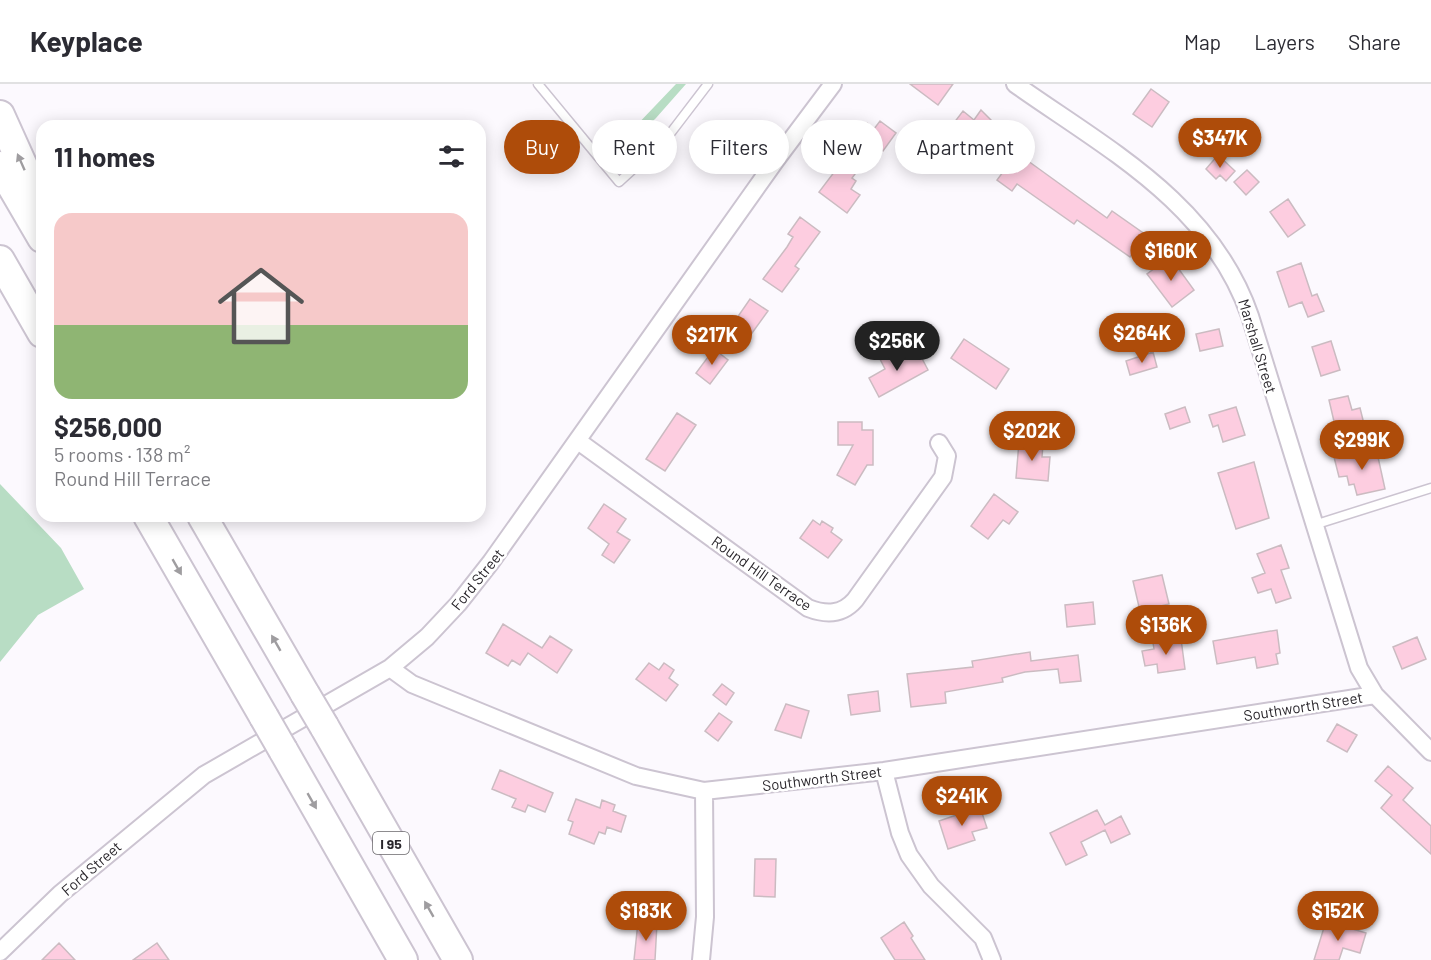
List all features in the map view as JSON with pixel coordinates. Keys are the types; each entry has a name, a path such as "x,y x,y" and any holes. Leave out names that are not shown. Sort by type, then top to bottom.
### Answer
{"highway":[{"path":"0,115 36,195"},
{"path":"0,166 36,228"},
{"path":"0,260 36,323"},
{"path":"0,286 36,336"},
{"path":"151,522 403,960"},
{"name":"I 95","path":"205,522 458,960"}],"street":[{"name":"Ford Street","path":"0,952 60,894 204,775 390,668 427,637 458,604 578,441 776,160 833,84"},
{"name":"Marshall Street","path":"1015,84 1174,198 1222,256 1247,307 1359,668 1375,695"},
{"name":"Round Hill Terrace","path":"578,441 808,608 830,613 842,611 855,600 943,477 946,456 939,443"},
{"name":"Southworth Street","path":"390,668 412,684 636,776 704,791 884,771 1375,695 1431,752"},
{"path":"884,771 900,832 909,855 931,886 983,938 992,960"},
{"path":"701,960 705,917 704,791"}],"lane":[{"path":"538,84 620,182 666,140 708,84"},
{"path":"1313,525 1431,488"}],"green space":[{"path":"676,84 686,84 654,120 642,120"},
{"path":"0,484 61,548 84,589 38,615 0,662"}],"building":[{"path":"910,84 953,84 938,105"},
{"path":"1151,89 1169,102 1152,127 1133,114"},
{"path":"981,110 991,120 974,120"},
{"path":"963,111 974,120 956,120"},
{"path":"883,123 895,134 883,151"},
{"path":"1218,155 1235,171 1226,181 1220,175 1216,179 1206,169"},
{"path":"1035,166 1107,218 1112,211 1146,235 1130,257 1077,220 1074,224 1017,184 1012,191 997,180 1001,174 1035,174"},
{"path":"1247,170 1259,182 1246,195 1234,182"},
{"path":"833,174 855,174 852,178 856,181 851,189 860,195 847,213 819,192"},
{"path":"1288,199 1305,225 1288,237 1270,212"},
{"path":"800,217 820,232 795,266 799,269 782,292 763,279 793,237 788,234"},
{"path":"1170,257 1194,290 1172,307 1147,274"},
{"path":"1301,263 1312,296 1317,294 1324,311 1308,317 1302,302 1289,307 1277,272"},
{"path":"750,299 768,311 747,340 730,328"},
{"path":"1219,329 1223,346 1200,351 1196,334"},
{"path":"964,339 1009,369 996,389 951,358"},
{"path":"1331,341 1340,370 1321,376 1312,347"},
{"path":"714,349 728,360 710,384 696,373"},
{"path":"918,351 928,370 879,397 869,378 885,369 880,359 892,353 897,362"},
{"path":"1153,352 1157,367 1130,375 1126,361"},
{"path":"1348,396 1352,410 1360,408 1364,424 1336,430 1329,400"},
{"path":"1185,407 1190,422 1170,429 1165,414"},
{"path":"1236,407 1245,435 1223,442 1218,425 1213,427 1209,415"},
{"path":"677,413 696,425 665,471 646,459"},
{"path":"838,422 862,422 862,430 873,430 873,465 867,465 855,485 837,475 853,445 838,445"},
{"path":"1019,442 1043,444 1042,457 1050,457 1048,481 1016,478"},
{"path":"1376,448 1385,489 1357,495 1354,484 1349,485 1347,476 1339,477 1334,457"},
{"path":"1254,462 1269,518 1236,529 1218,473"},
{"path":"994,494 1018,512 1009,524 1003,520 988,539 971,526"},
{"path":"604,504 626,519 617,532 630,540 614,563 602,555 609,544 588,528"},
{"path":"813,520 820,525 822,521 833,528 831,532 842,540 828,558 800,538"},
{"path":"1281,545 1289,568 1281,570 1291,598 1276,603 1271,589 1258,593 1252,578 1265,573 1257,554"},
{"path":"1162,575 1169,604 1140,611 1133,581"},
{"path":"1093,602 1095,624 1067,627 1065,605"},
{"path":"503,624 542,648 550,636 572,650 557,673 528,653 520,665 512,660 508,666 486,653"},
{"path":"1277,630 1280,653 1276,654 1278,664 1257,668 1255,657 1217,664 1213,641"},
{"path":"1417,637 1426,659 1402,669 1393,647"},
{"path":"1181,639 1185,669 1158,673 1157,664 1145,666 1142,651 1154,649 1153,643"},
{"path":"1030,652 1031,661 1078,655 1081,681 1060,683 1058,669 1025,672 1002,678 1003,682 945,692 946,703 911,707 907,674 973,667 972,661"},
{"path":"649,663 659,670 664,663 674,670 669,678 678,685 666,701 636,679"},
{"path":"722,684 734,693 726,705 713,695"},
{"path":"878,691 880,711 851,715 848,695"},
{"path":"786,704 809,711 801,738 775,730"},
{"path":"719,713 732,722 718,741 705,731"},
{"path":"1337,724 1357,735 1347,752 1327,741"},
{"path":"1388,766 1413,788 1403,800 1431,826 1431,854 1381,808 1392,795 1375,781"},
{"path":"500,770 553,793 545,812 528,805 525,812 512,807 516,799 492,789"},
{"path":"576,799 600,808 602,800 615,805 613,811 626,816 621,832 607,827 605,834 599,832 594,844 569,834 573,822 568,820"},
{"path":"980,807 987,828 972,832 975,840 948,849 939,821"},
{"path":"1097,810 1105,825 1121,816 1130,834 1111,843 1105,830 1081,842 1087,855 1066,865 1050,833"},
{"path":"755,859 776,859 775,897 754,896"},
{"path":"1326,921 1366,933 1360,953 1343,948 1339,960 1314,960"},
{"path":"638,922 657,923 655,960 634,960"},
{"path":"904,922 925,960 895,960 881,938"},
{"path":"59,943 75,960 42,960"},
{"path":"157,943 169,960 133,960"}]}
